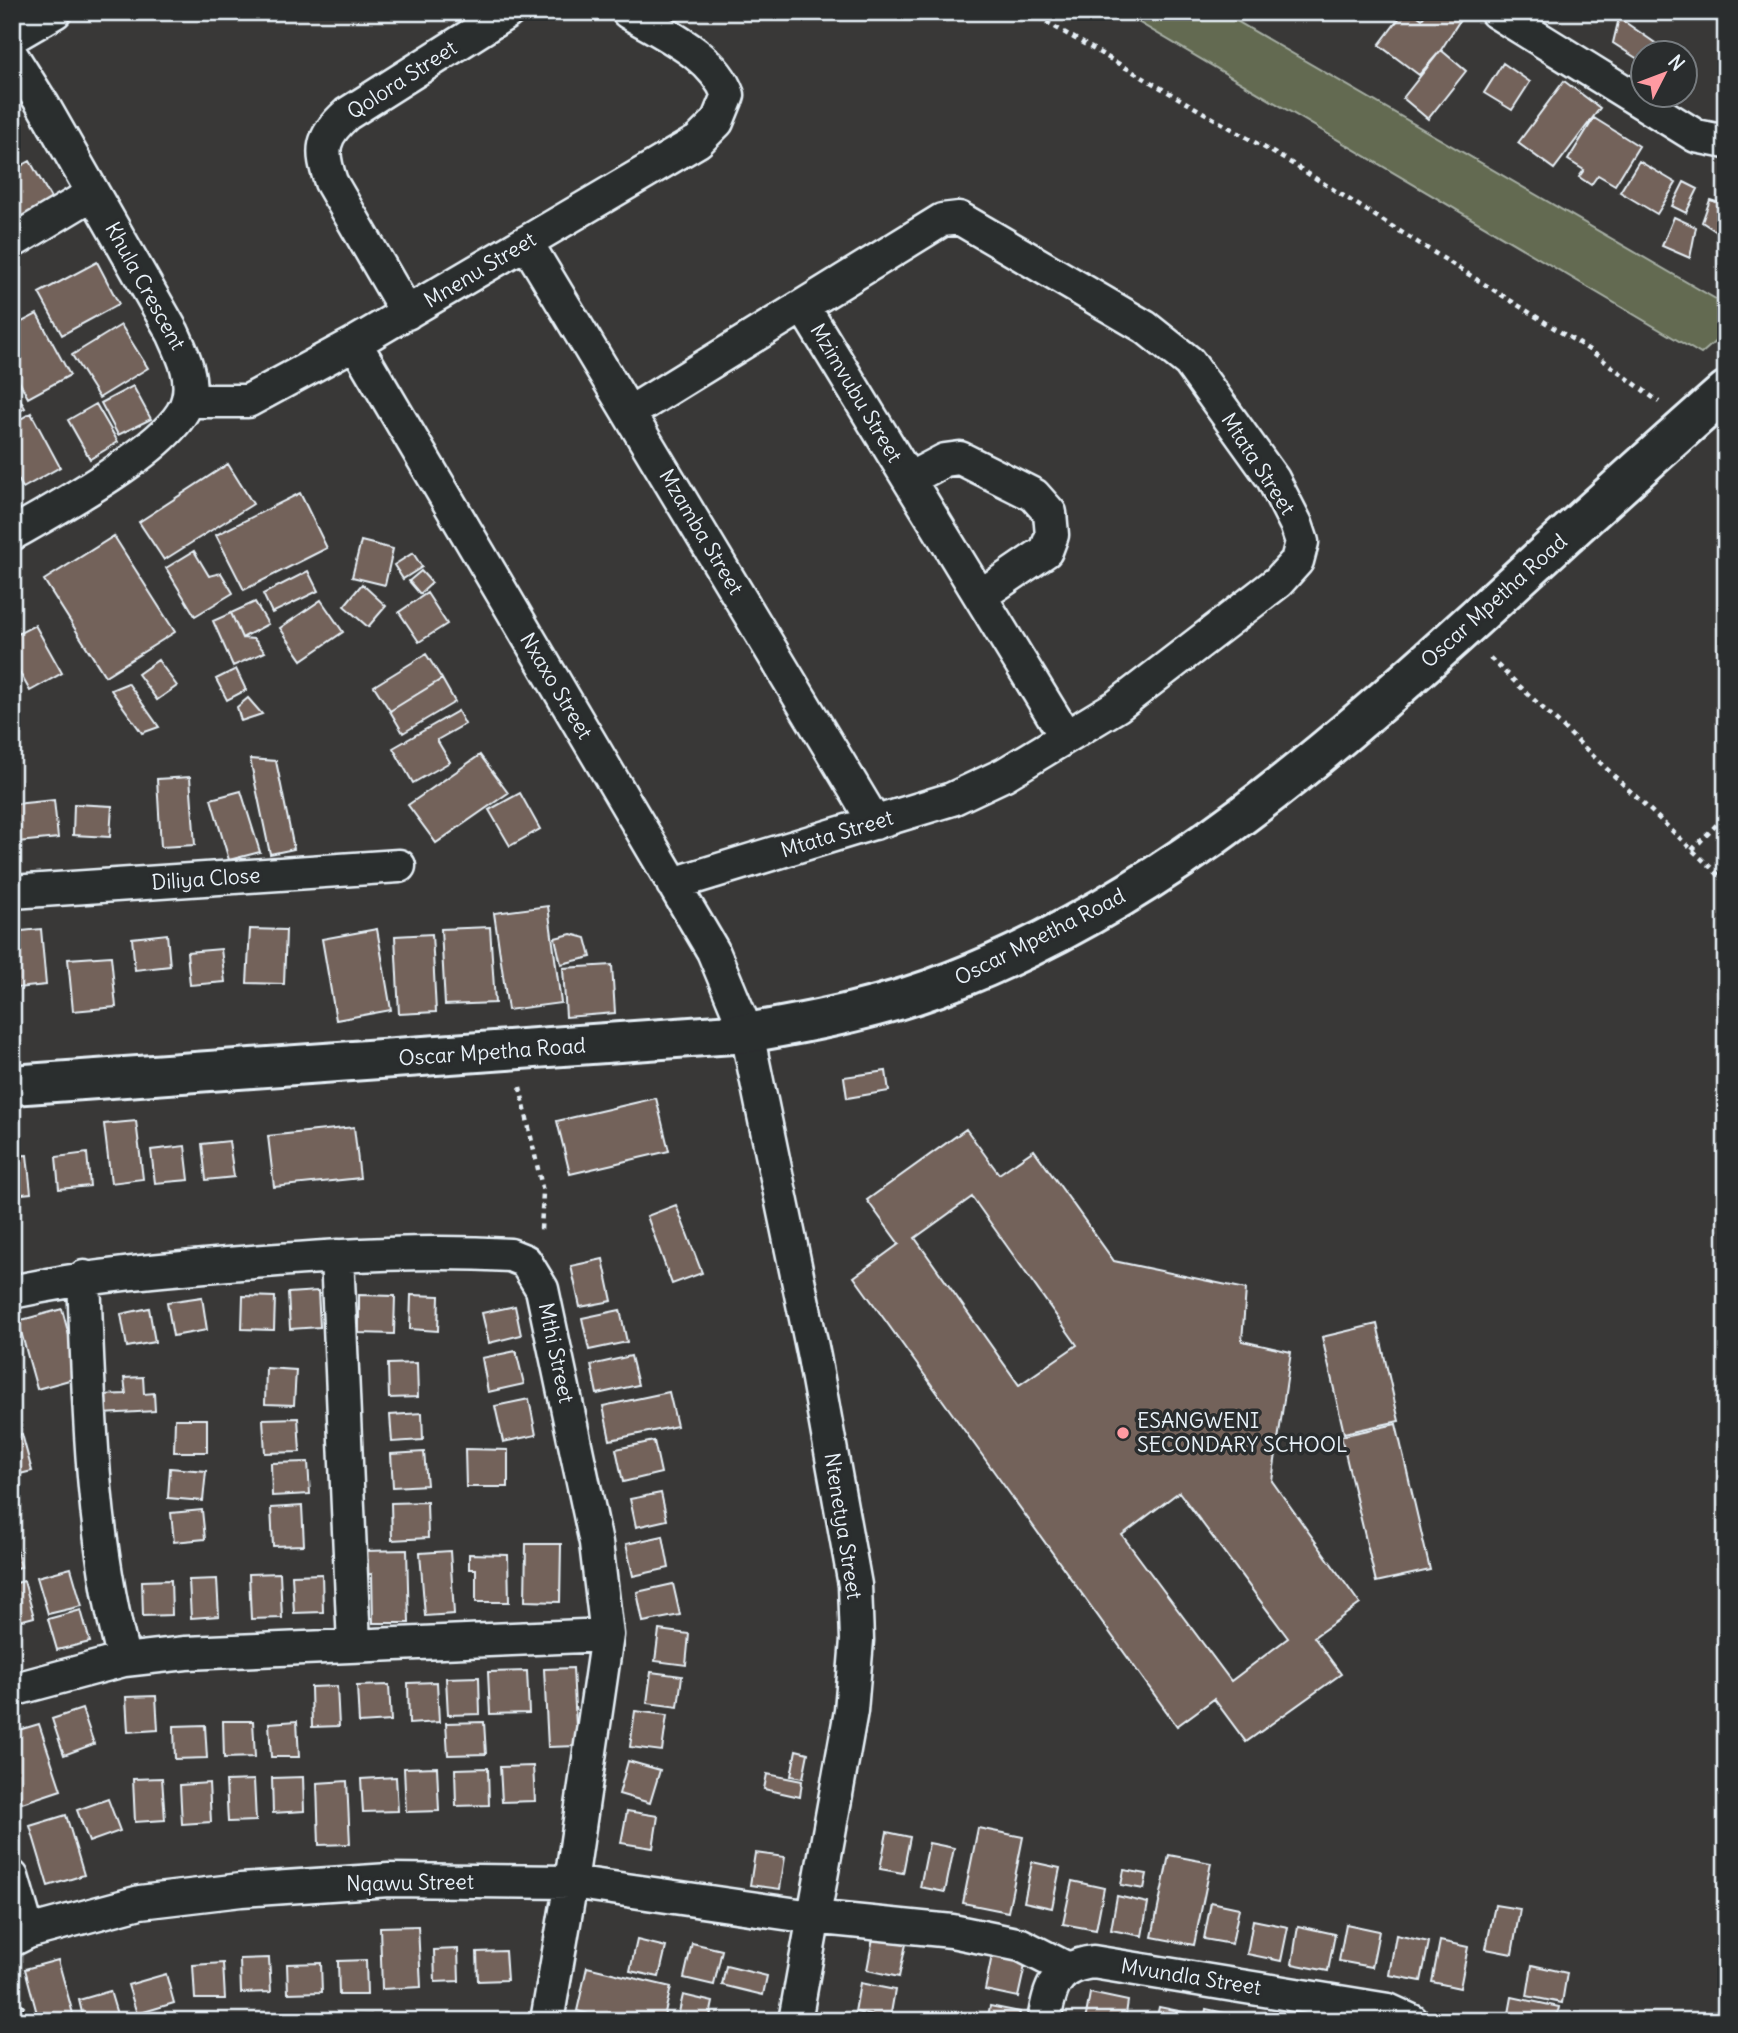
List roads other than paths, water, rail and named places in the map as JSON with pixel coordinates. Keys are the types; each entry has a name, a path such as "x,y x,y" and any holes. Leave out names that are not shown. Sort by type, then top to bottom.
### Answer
{"street":[{"path":"12,37 55,12"},
{"name":"Qolora Street","path":"407,313 331,182 323,160 324,142 332,127 347,114 508,12"},
{"name":"Mnenu Street","path":"188,401 248,401 407,313 698,141 717,122 728,95 722,79 709,63 628,12"},
{"path":"1496,12 1696,136 1726,142"},
{"name":"Khula Crescent","path":"12,57 173,333 186,361 188,401"},
{"path":"12,242 92,194"},
{"name":"Mtata Street","path":"629,413 942,220 959,218 1145,327 1189,362 1273,479 1302,542 1297,561 1278,582 1117,706 1005,774 952,799 673,884"},
{"name":"Mzamba Street","path":"526,242 875,822"},
{"name":"Mzimvubu Street","path":"803,306 1066,737"},
{"name":"Nxaxo Street","path":"355,343 713,951 747,1033"},
{"name":"Oscar Mpetha Road","path":"12,1085 747,1033 847,1014 954,981 1040,941 1134,890 1238,820 1325,753 1726,391"},
{"path":"12,534 126,465 177,420 188,401"},
{"name":"Mzimvubu Street","path":"909,479 945,460 960,458 1034,495 1050,513 1052,535 1046,551 980,596"},
{"name":"Diliya Close","path":"12,892 399,866"},
{"name":"Ntenetya Street","path":"747,1033 814,1357 856,1585 857,1640 851,1711 795,2021"},
{"name":"Mthi Street","path":"337,1256 509,1255 525,1261 542,1289 550,1317 596,1543 607,1635 571,1882 547,2021"},
{"path":"12,1292 84,1277 337,1256 354,1645"},
{"path":"84,1277 89,1424 96,1498 113,1613 124,1660"},
{"path":"12,1690 124,1660 199,1652 607,1635"},
{"path":"12,1877 20,1936"},
{"name":"Nqawu Street","path":"20,1936 140,1902 241,1890 389,1880 571,1882 812,1917 952,1931 1021,1945 1066,1968"},
{"name":"Mvundla Street","path":"1066,1968 1093,1962 1118,1965 1388,2010 1412,2021"},
{"path":"1044,2021 1052,1987 1066,1968"}],"place":[{"name":"ESANGWENI SECONDARY SCHOOL","path":"1123,1433"}]}
